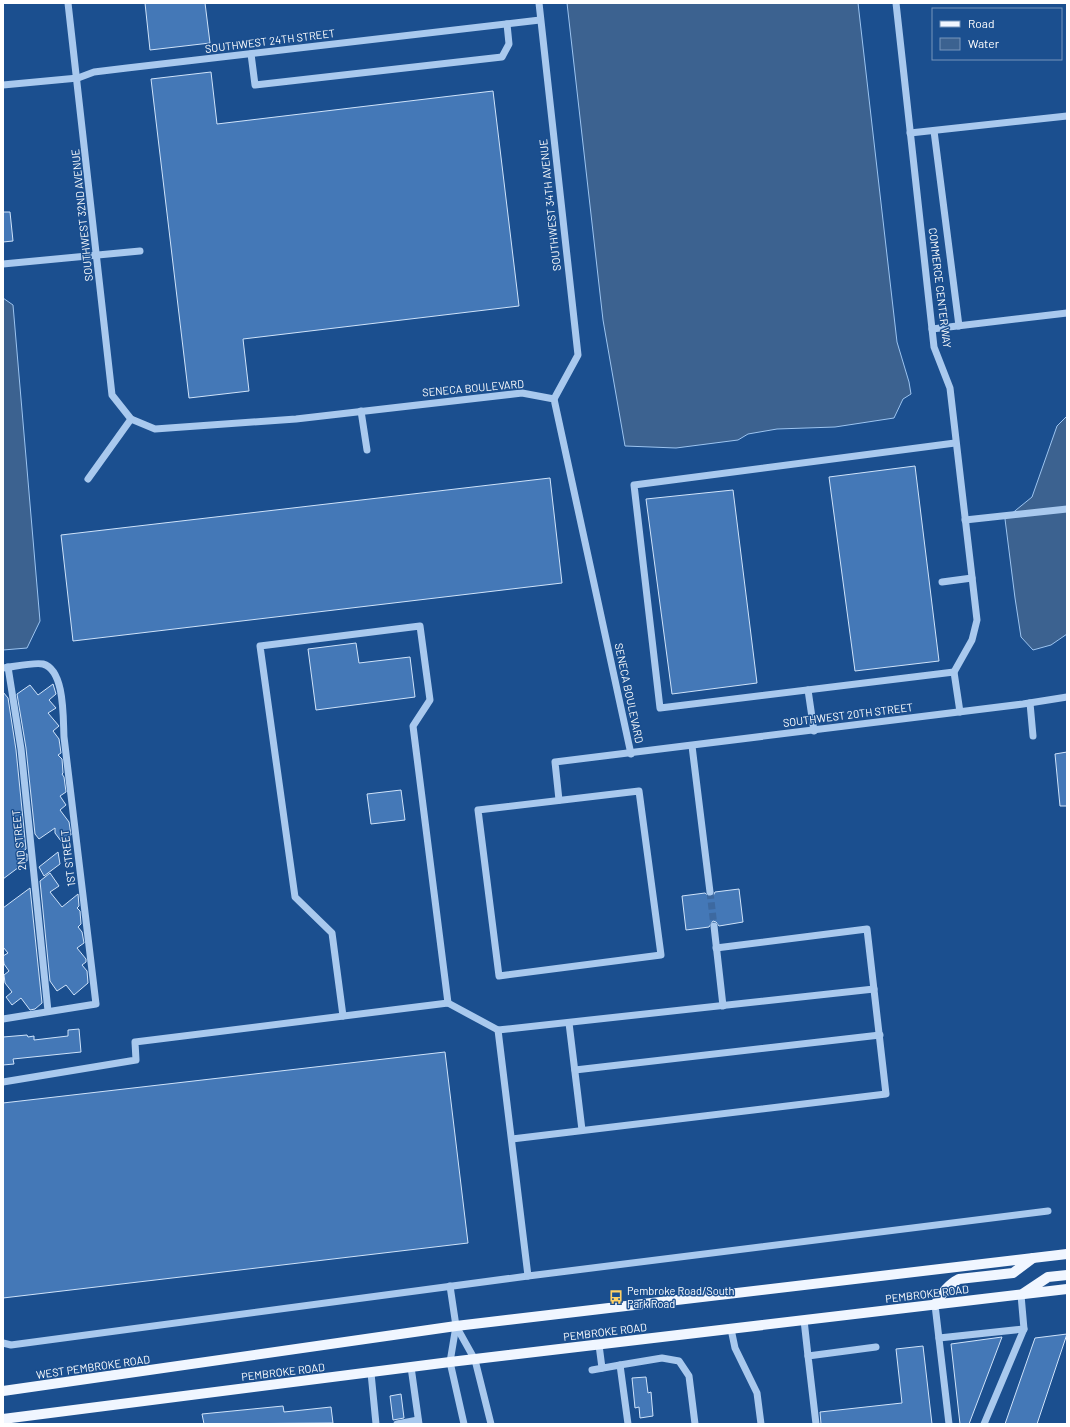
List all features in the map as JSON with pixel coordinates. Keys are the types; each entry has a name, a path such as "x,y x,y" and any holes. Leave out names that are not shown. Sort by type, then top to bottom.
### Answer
{"main road":[{"name":"PEMBROKE ROAD","path":"187,1365 456,1326 1067,1254"},
{"path":"935,1305 946,1287 952,1282 959,1279 1013,1273 1033,1258"},
{"path":"1021,1295 1048,1277 1067,1275"},
{"name":"PEMBROKE ROAD","path":"3,1420 450,1362 1067,1289"},
{"name":"WEST PEMBROKE ROAD","path":"3,1392 187,1365"}],"street":[{"name":"SOUTHWEST 32ND AVENUE","path":"68,3 78,78 112,395 131,419"},
{"name":"SOUTHWEST 34TH AVENUE","path":"539,3 578,355 554,399"},
{"name":"COMMERCE CENTER WAY","path":"896,3 934,347 950,388 955,443 977,620 972,640 954,672"},
{"name":"SOUTHWEST 24TH STREET","path":"3,85 78,78 94,72 540,20"},
{"path":"251,54 255,85 502,57 509,44 507,24"},
{"path":"910,133 1067,116"},
{"path":"934,131 959,326"},
{"path":"3,264 140,251"},
{"path":"932,329 1067,314"},
{"name":"SENECA BOULEVARD","path":"131,419 155,429 296,418 522,393 554,399 631,754"},
{"path":"361,411 367,450"},
{"path":"88,479 131,419"},
{"path":"955,443 634,485 660,708 954,672 960,712"},
{"path":"965,520 1067,509"},
{"path":"942,582 972,578"},
{"path":"343,1016 332,933 295,897 260,646 420,626 430,700 413,726 448,1003"},
{"name":"1ST STREET","path":"3,1019 96,1004 64,737 62,704 57,674 49,666 41,664 6,667"},
{"name":"2ND STREET","path":"6,667 21,749 48,1011"},
{"path":"808,690 814,731"},
{"name":"SOUTHWEST 20TH STREET","path":"559,800 554,762 631,754 1030,704 1067,697"},
{"path":"1030,704 1033,736"},
{"path":"692,746 710,892"},
{"path":"639,791 661,955 499,976 478,810 559,800 639,791"},
{"path":"714,926 723,1006"},
{"path":"512,1138 886,1094 867,929 716,948"},
{"path":"3,1082 136,1060 135,1042 448,1003 498,1030 874,989"},
{"path":"570,1023 582,1130"},
{"path":"498,1030 528,1276"},
{"path":"575,1070 880,1035"},
{"path":"3,1343 11,1344 450,1286 1048,1211"},
{"path":"450,1286 456,1326 450,1362 464,1424"},
{"path":"984,1424 1024,1329 1021,1295"},
{"path":"935,1305 950,1424"},
{"path":"804,1320 816,1424"},
{"path":"456,1326 476,1360 491,1424"},
{"path":"731,1329 735,1348 757,1393 761,1424"},
{"path":"939,1338 1024,1329"},
{"path":"599,1345 602,1368"},
{"path":"808,1356 876,1347"},
{"path":"592,1370 662,1358 679,1361 689,1376 696,1424"},
{"path":"620,1365 628,1424"},
{"path":"397,1424 418,1422 411,1367"},
{"path":"371,1372 376,1424"}],"water":[{"path":"567,3 858,3 897,342 911,394 903,399 894,418 835,427 777,429 748,434 738,440 676,448 625,446 603,320"},
{"path":"3,298 13,305 40,621 27,648 3,650"},
{"path":"1067,416 1067,634 1051,645 1033,650 1021,637 1005,519 1032,497 1057,426"}],"building":[{"path":"145,3 205,3 210,43 150,50"},
{"path":"211,72 217,124 493,91 519,306 243,339 249,391 189,398 151,79"},
{"path":"3,212 10,212 13,241 3,242"},
{"path":"915,466 939,661 855,671 829,477"},
{"path":"550,478 562,583 73,641 61,535"},
{"path":"733,490 757,683 672,694 646,499"},
{"path":"356,643 359,663 410,657 415,697 316,710 308,649"},
{"path":"53,684 56,694 49,700 56,708 48,713 59,726 53,731 59,739 61,753 58,755 62,759 62,774 64,777 66,792 60,796 66,805 60,810 69,822 71,835 68,837 70,853 55,833 55,828 39,839 35,834 26,748 17,694 30,685 38,695"},
{"path":"3,692 8,698 16,750 26,849 20,854 27,854 27,861 3,879"},
{"path":"1067,752 1067,806 1060,806 1055,754"},
{"path":"401,790 405,820 371,824 367,794"},
{"path":"58,852 60,864 44,876 39,867"},
{"path":"50,873 59,886 50,892 62,907 78,894 79,906 77,908 80,911 81,924 78,927 82,932 84,943 77,948 86,959 86,962 82,965 87,971 88,983 74,995 66,985 57,991 50,981 40,881"},
{"path":"30,888 42,1003 35,1009 30,1010 21,998 12,1005 6,997 12,992 5,983 4,975 9,971 4,964 3,956 8,953 3,947 3,908"},
{"path":"739,889 743,922 719,926 713,921 709,927 686,930 682,896 705,893 710,897 713,896 715,892"},
{"path":"79,1029 81,1052 13,1059 14,1064 3,1065 3,1037 27,1035 28,1037 34,1036 34,1040 68,1036 68,1030"},
{"path":"445,1052 468,1243 3,1298 3,1103"},
{"path":"1067,1334 1037,1424 1005,1424 1035,1338"},
{"path":"1002,1337 969,1424 960,1424 951,1344"},
{"path":"923,1346 932,1424 821,1424 820,1412 902,1403 896,1349"},
{"path":"646,1377 648,1393 651,1392 653,1416 640,1418 639,1407 635,1408 632,1378"},
{"path":"401,1394 404,1418 393,1420 390,1396"},
{"path":"283,1406 284,1412 331,1407 333,1423 204,1424 202,1414"}],"tunnel":[{"path":"710,892 714,926"}],"place":[{"name":"Pembroke Road/South Park Road","path":"616,1297"}]}
